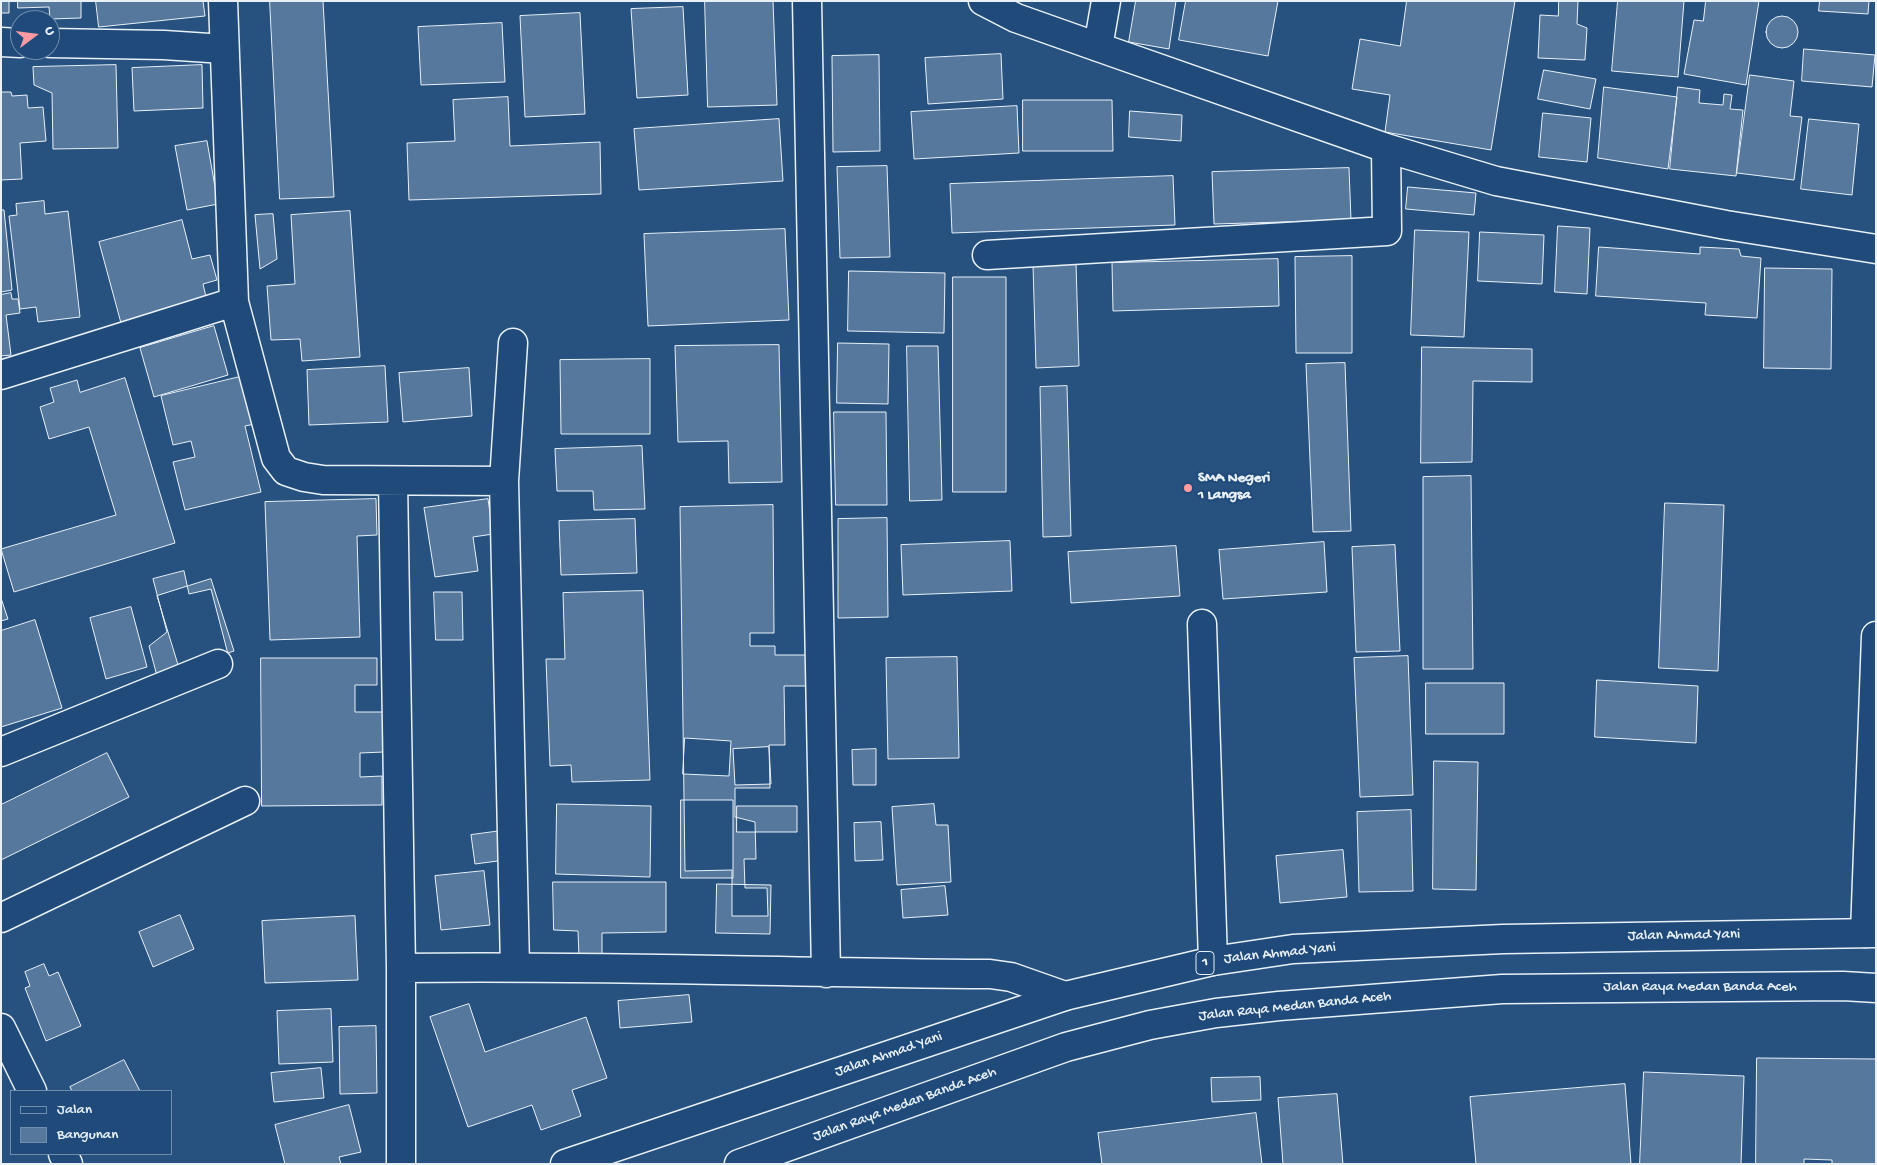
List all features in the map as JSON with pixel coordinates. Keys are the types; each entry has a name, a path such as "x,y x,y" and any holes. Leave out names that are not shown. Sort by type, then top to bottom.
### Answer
{"street":[{"path":"223,1 234,302 276,458 286,471 304,477 323,480 504,481"},
{"path":"807,1 826,973"},
{"path":"983,1 1016,18 1098,48 1386,148 1496,181 1707,222 1876,249"},
{"path":"1098,48 1106,1"},
{"path":"60,43 224,48"},
{"path":"987,255 1387,231 1386,148"},
{"path":"1,375 234,302"},
{"path":"514,343 504,481 515,966"},
{"path":"393,481 401,968 401,1164"},
{"path":"1202,624 1213,961"},
{"path":"1870,933 1876,636"},
{"path":"1,752 218,664"},
{"path":"1,918 245,801"},
{"name":"Jalan Ahmad Yani","path":"565,1164 1065,996 1213,961 1293,949 1503,939 1870,933"},
{"path":"401,968 515,966 826,973 990,974 1011,977 1065,996"},
{"name":"Jalan Raya Medan Banda Aceh","path":"739,1164 1066,1047 1150,1024 1216,1013 1279,1006 1502,989 1843,986 1876,988"},
{"path":"1,1028 32,1090"}],"building":[{"path":"1,1 9,1 9,13 1,13"},
{"path":"18,1 81,1 81,18 60,19 60,10 49,10 49,7 18,8"},
{"path":"96,1 203,1 205,16 99,27"},
{"path":"270,1 323,1 334,197 280,199"},
{"path":"705,1 773,1 777,105 708,107"},
{"path":"1136,1 1176,1 1169,49 1129,42"},
{"path":"1186,1 1278,1 1268,56 1179,40"},
{"path":"1407,1 1515,1 1491,150 1385,132 1390,95 1352,89 1360,39 1400,46"},
{"path":"1559,1 1578,1 1577,24 1587,28 1585,60 1538,58 1540,15 1558,16"},
{"path":"1618,1 1684,1 1678,77 1612,71"},
{"path":"1706,1 1759,1 1746,85 1684,74 1694,20 1703,21"},
{"path":"1820,1 1869,1 1868,14 1819,11"},
{"path":"683,7 688,95 637,98 631,9"},
{"path":"580,13 585,114 525,117 520,16"},
{"path":"1782,16 1788,17 1793,21 1797,26 1797,38 1793,43 1788,47 1782,48 1776,47 1771,43 1767,38 1766,32 1767,26 1771,21 1776,17"},
{"path":"502,23 505,82 421,85 418,27"},
{"path":"1804,49 1875,55 1872,87 1802,81"},
{"path":"1001,54 1003,99 928,104 925,58"},
{"path":"879,55 880,151 833,152 832,56"},
{"path":"116,65 118,148 53,149 52,93 34,85 33,67"},
{"path":"202,65 203,108 134,111 132,68"},
{"path":"1544,70 1596,79 1590,109 1538,99"},
{"path":"1750,75 1794,81 1790,116 1802,117 1794,180 1737,173"},
{"path":"1604,87 1677,97 1668,169 1598,158"},
{"path":"1678,87 1700,90 1699,103 1723,105 1724,94 1732,95 1730,109 1743,110 1736,176 1670,169"},
{"path":"1,92 11,92 12,96 27,95 28,108 43,107 46,141 20,143 22,179 1,180"},
{"path":"508,97 510,146 600,142 601,194 409,200 407,143 455,141 453,100"},
{"path":"1023,100 1112,100 1113,151 1023,151"},
{"path":"1017,106 1019,153 914,159 911,112"},
{"path":"1130,111 1182,115 1181,141 1129,137"},
{"path":"1543,113 1591,118 1587,162 1539,157"},
{"path":"779,119 783,181 639,190 634,129"},
{"path":"1809,119 1859,124 1852,195 1801,189"},
{"path":"207,141 218,204 187,210 175,146"},
{"path":"887,166 890,257 840,258 837,167"},
{"path":"1349,168 1351,220 1214,224 1212,172"},
{"path":"1173,176 1175,225 952,233 950,184"},
{"path":"1408,187 1476,193 1474,215 1406,209"},
{"path":"44,201 45,214 68,211 80,317 38,322 36,307 20,309 9,216 17,215 16,204"},
{"path":"1,210 4,210 12,290 1,292"},
{"path":"350,211 360,357 302,361 300,339 271,340 267,286 295,284 291,215"},
{"path":"273,214 277,259 260,269 255,215"},
{"path":"182,220 192,259 210,255 217,280 203,284 207,301 121,323 99,242"},
{"path":"1558,226 1590,228 1587,294 1555,292"},
{"path":"785,229 789,320 648,326 644,234"},
{"path":"1415,230 1469,232 1464,337 1411,335"},
{"path":"1480,232 1544,235 1542,284 1478,281"},
{"path":"1599,247 1700,254 1700,247 1739,249 1741,256 1761,258 1757,318 1705,315 1706,303 1596,296"},
{"path":"1352,256 1352,353 1296,353 1295,257"},
{"path":"1278,259 1279,306 1113,311 1112,263"},
{"path":"1076,263 1079,366 1036,368 1033,265"},
{"path":"1765,268 1832,269 1831,369 1764,368"},
{"path":"849,271 945,273 944,333 848,331"},
{"path":"953,277 1006,277 1006,492 953,492"},
{"path":"11,293 12,299 18,299 20,313 6,315 11,355 1,356 1,295"},
{"path":"214,326 228,375 154,397 140,348"},
{"path":"838,343 889,344 888,404 837,403"},
{"path":"779,345 782,482 729,483 728,441 678,442 675,346"},
{"path":"907,346 938,346 942,500 910,501"},
{"path":"1422,347 1532,349 1532,382 1473,381 1472,462 1421,463"},
{"path":"650,359 650,434 561,434 560,360"},
{"path":"1345,363 1351,531 1313,532 1306,364"},
{"path":"385,366 388,422 309,425 307,370"},
{"path":"469,368 472,416 403,422 399,373"},
{"path":"248,375 260,423 245,426 261,492 185,510 173,462 195,457 191,441 173,445 161,396"},
{"path":"125,378 175,543 14,592 1,549 116,515 89,427 49,439 40,407 54,402 50,388 77,380 80,392"},
{"path":"1067,386 1071,536 1043,537 1040,387"},
{"path":"834,412 886,412 887,505 836,505"},
{"path":"642,446 645,509 594,510 593,491 557,491 555,449"},
{"path":"1471,476 1473,669 1423,669 1423,477"},
{"path":"376,499 377,535 357,536 360,637 270,640 265,502"},
{"path":"488,499 493,534 473,537 478,571 435,577 424,508"},
{"path":"1665,503 1724,505 1718,671 1659,668"},
{"path":"773,505 774,633 750,633 750,646 775,646 775,655 807,655 808,686 784,686 785,745 769,745 770,788 735,788 735,817 755,822 756,859 744,859 745,888 767,888 768,916 732,916 732,870 685,871 680,507"},
{"path":"887,518 888,617 838,618 838,519"},
{"path":"635,519 637,573 561,575 559,521"},
{"path":"1010,541 1012,591 903,595 901,545"},
{"path":"1324,542 1327,592 1223,599 1219,550"},
{"path":"1395,545 1400,651 1356,652 1352,547"},
{"path":"1176,546 1180,596 1071,603 1068,552"},
{"path":"184,571 189,594 211,589 229,658 157,676 149,646 167,632 153,579"},
{"path":"211,579 234,651 179,668 157,596"},
{"path":"643,591 650,780 572,782 571,765 550,766 546,659 565,659 563,593"},
{"path":"434,592 462,592 463,640 436,640"},
{"path":"1,598 8,619 1,621"},
{"path":"131,607 147,667 106,679 90,618"},
{"path":"35,620 62,708 1,727 1,631"},
{"path":"1408,656 1413,795 1360,797 1354,658"},
{"path":"957,657 959,758 888,759 886,658"},
{"path":"261,658 377,658 377,685 355,685 355,712 383,712 384,752 360,753 360,777 382,776 382,805 262,806"},
{"path":"1597,680 1698,686 1696,743 1595,737"},
{"path":"1426,683 1504,683 1504,734 1426,734"},
{"path":"685,738 731,741 729,776 683,774"},
{"path":"769,747 771,784 735,785 733,749"},
{"path":"876,749 876,785 853,785 852,750"},
{"path":"107,753 129,797 1,860 1,805"},
{"path":"1434,761 1478,762 1476,890 1433,889"},
{"path":"681,800 733,800 733,878 681,878"},
{"path":"557,804 651,806 650,877 556,874"},
{"path":"934,804 936,825 948,825 951,882 897,885 892,807"},
{"path":"737,806 797,806 797,832 737,832"},
{"path":"1411,810 1413,891 1359,892 1357,812"},
{"path":"881,822 883,860 855,861 854,823"},
{"path":"501,831 505,860 475,864 471,835"},
{"path":"1343,850 1347,897 1280,903 1276,856"},
{"path":"484,871 490,925 441,930 435,876"},
{"path":"553,882 666,882 666,932 602,933 602,957 579,957 578,931 554,930"},
{"path":"717,884 771,885 770,934 716,933"},
{"path":"945,886 948,915 903,918 901,890"},
{"path":"180,915 194,949 153,967 139,932"},
{"path":"355,916 358,980 265,983 262,921"},
{"path":"44,964 49,976 58,972 81,1026 46,1041 25,988 30,986 25,972"},
{"path":"689,995 692,1022 620,1028 618,1001"},
{"path":"469,1004 485,1052 586,1017 607,1078 572,1090 581,1116 541,1130 532,1105 468,1127 430,1017"},
{"path":"331,1009 333,1062 279,1064 277,1011"},
{"path":"376,1026 377,1093 340,1094 339,1027"},
{"path":"1757,1058 1876,1059 1876,1164 1832,1164 1832,1160 1804,1159 1804,1164 1756,1164"},
{"path":"124,1060 139,1090 72,1090 70,1087"},
{"path":"321,1068 324,1098 274,1102 271,1073"},
{"path":"1644,1072 1744,1076 1741,1164 1640,1164"},
{"path":"1260,1077 1261,1100 1212,1102 1211,1078"},
{"path":"1625,1084 1631,1164 1476,1164 1470,1097"},
{"path":"1337,1094 1343,1164 1283,1164 1278,1098"},
{"path":"349,1105 361,1152 339,1157 341,1164 285,1164 275,1125"},
{"path":"1256,1113 1262,1164 1102,1164 1098,1133"}],"place":[{"name":"SMA Negeri 1 Langsa","path":"1188,488"}]}
